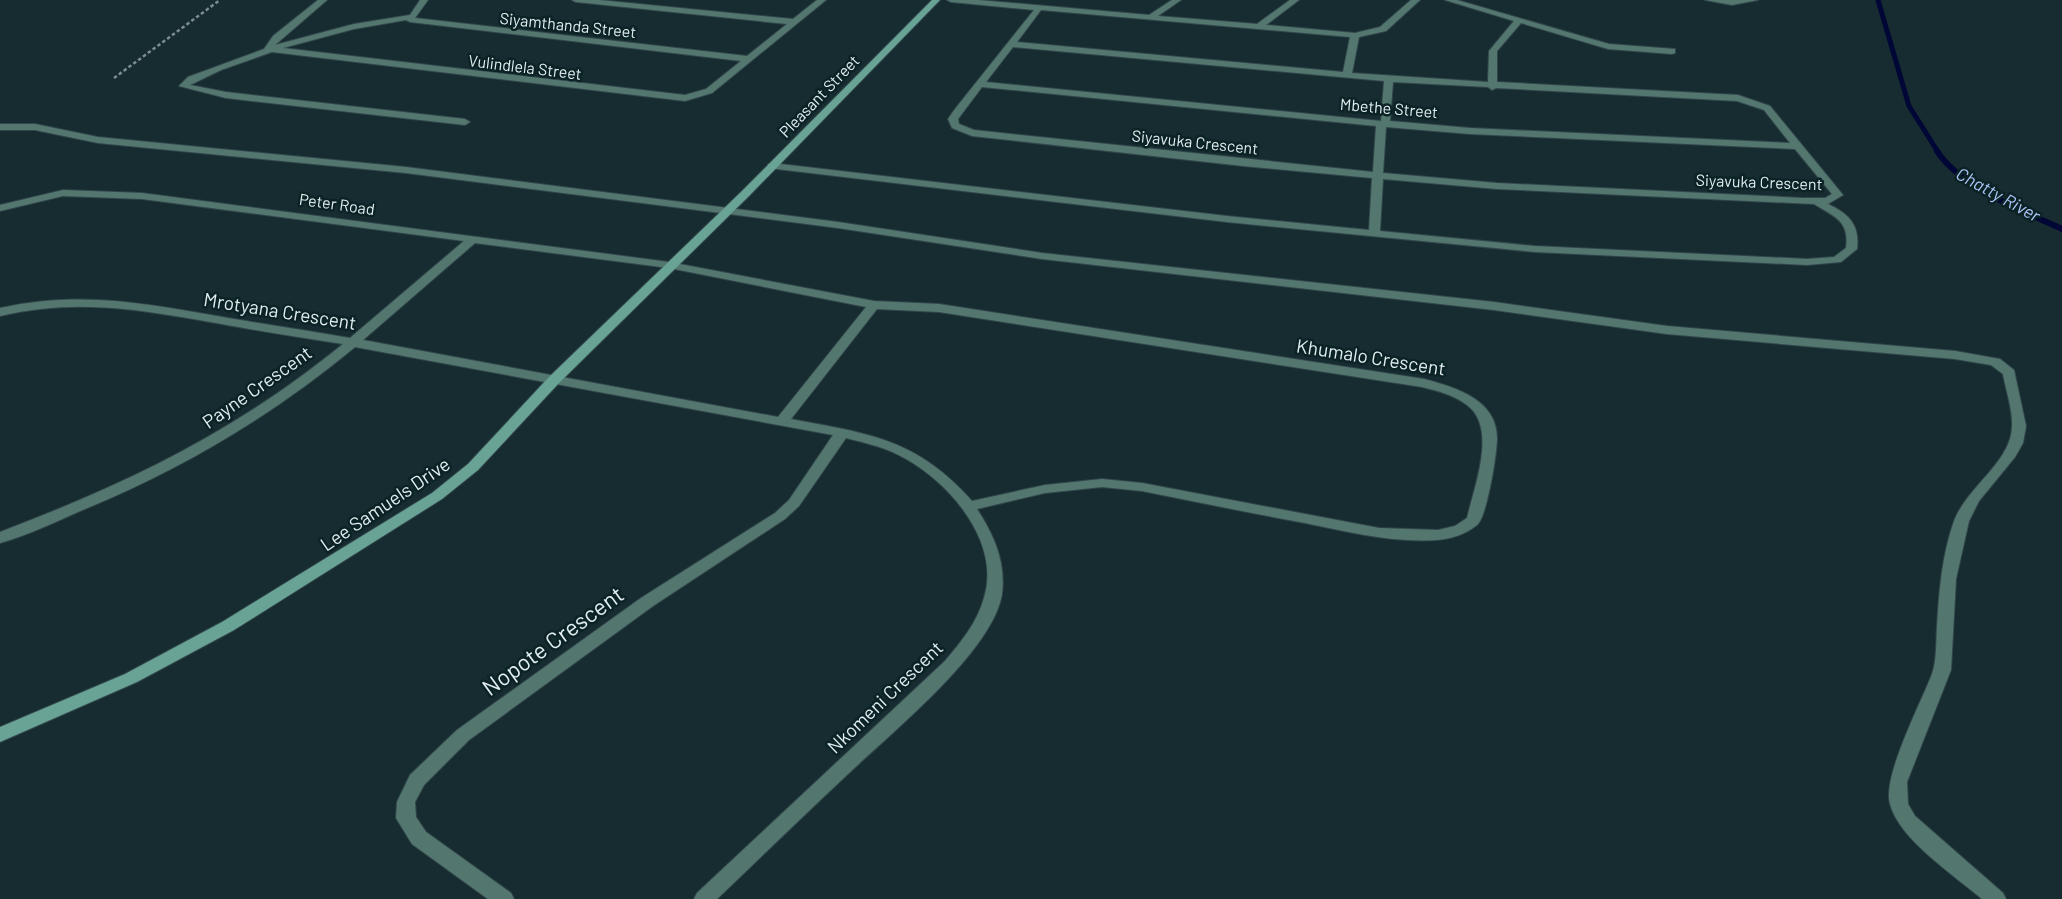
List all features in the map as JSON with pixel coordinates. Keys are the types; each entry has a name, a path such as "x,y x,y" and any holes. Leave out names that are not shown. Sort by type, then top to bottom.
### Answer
{"street":[{"path":"268,49 276,38 323,0"},
{"path":"424,0 410,17 376,22 268,49 191,79 183,86 226,96 465,122"},
{"path":"576,0 794,22"},
{"name":"Vulindlela Street","path":"268,49 676,98 703,95 822,0"},
{"name":"Pleasant Street","path":"724,213 936,0"},
{"path":"951,0 1355,35 1383,29 1416,0"},
{"name":"Siyavuka Crescent","path":"1012,44 1492,87 1738,97 1768,108 1797,146 1836,189 1838,195 1827,201 1814,201 1510,187 972,133 955,126 953,120 1012,44 1044,8 1061,0"},
{"path":"1149,18 1177,0"},
{"path":"1257,28 1295,0"},
{"path":"1449,0 1617,48 1672,51"},
{"path":"1709,0 1732,3 1754,0"},
{"name":"Siyamthanda Street","path":"410,17 410,20 419,23 750,59"},
{"path":"1492,87 1493,51 1519,21"},
{"path":"1348,76 1355,35"},
{"path":"1374,233 1388,79"},
{"name":"Mbethe Street","path":"980,84 1383,124 1524,135 1797,146"},
{"path":"0,127 42,128 98,140 360,165 724,213 838,225 1042,256 1494,306 1667,330 1955,355 1995,362 2011,376 2019,426 2016,443 1972,500 1962,521 1948,579 1942,670 1898,782 1899,804 1908,821 1957,868 1996,899"},
{"path":"772,166 1227,219 1574,252 1818,262 1845,256 1853,237 1847,220 1834,209 1814,201"},
{"name":"Peter Road","path":"0,208 63,193 142,196 669,265"},
{"name":"Lee Samuels Drive","path":"0,735 131,678 228,626 401,521 474,467 554,380 724,213"},
{"name":"Payne Crescent","path":"0,538 63,514 199,450 246,422 353,342 471,241"},
{"name":"Khumalo Crescent","path":"669,265 874,305 939,308 1424,383 1459,393 1483,409 1489,419 1488,452 1474,520 1460,530 1438,535 1379,533 1125,484 1072,485 970,506"},
{"name":"Mrotyana Crescent","path":"0,312 53,302 101,303 353,342 554,380"},
{"path":"782,421 874,305"},
{"name":"Nkomeni Crescent","path":"554,380 842,432 885,443 913,457 954,487 970,506 991,552 994,580 986,617 970,642 950,666 704,899"},
{"name":"Nopote Crescent","path":"504,899 419,838 406,818 406,802 417,780 463,735 647,602 780,516 794,503 842,432"}],"path":[{"path":"114,78 220,0"}],"waterway":[{"name":"Chatty River","path":"1878,0 1909,106 1938,152"},
{"name":"Chatty River","path":"1937,151 1947,164 1976,187 2062,229"}]}
